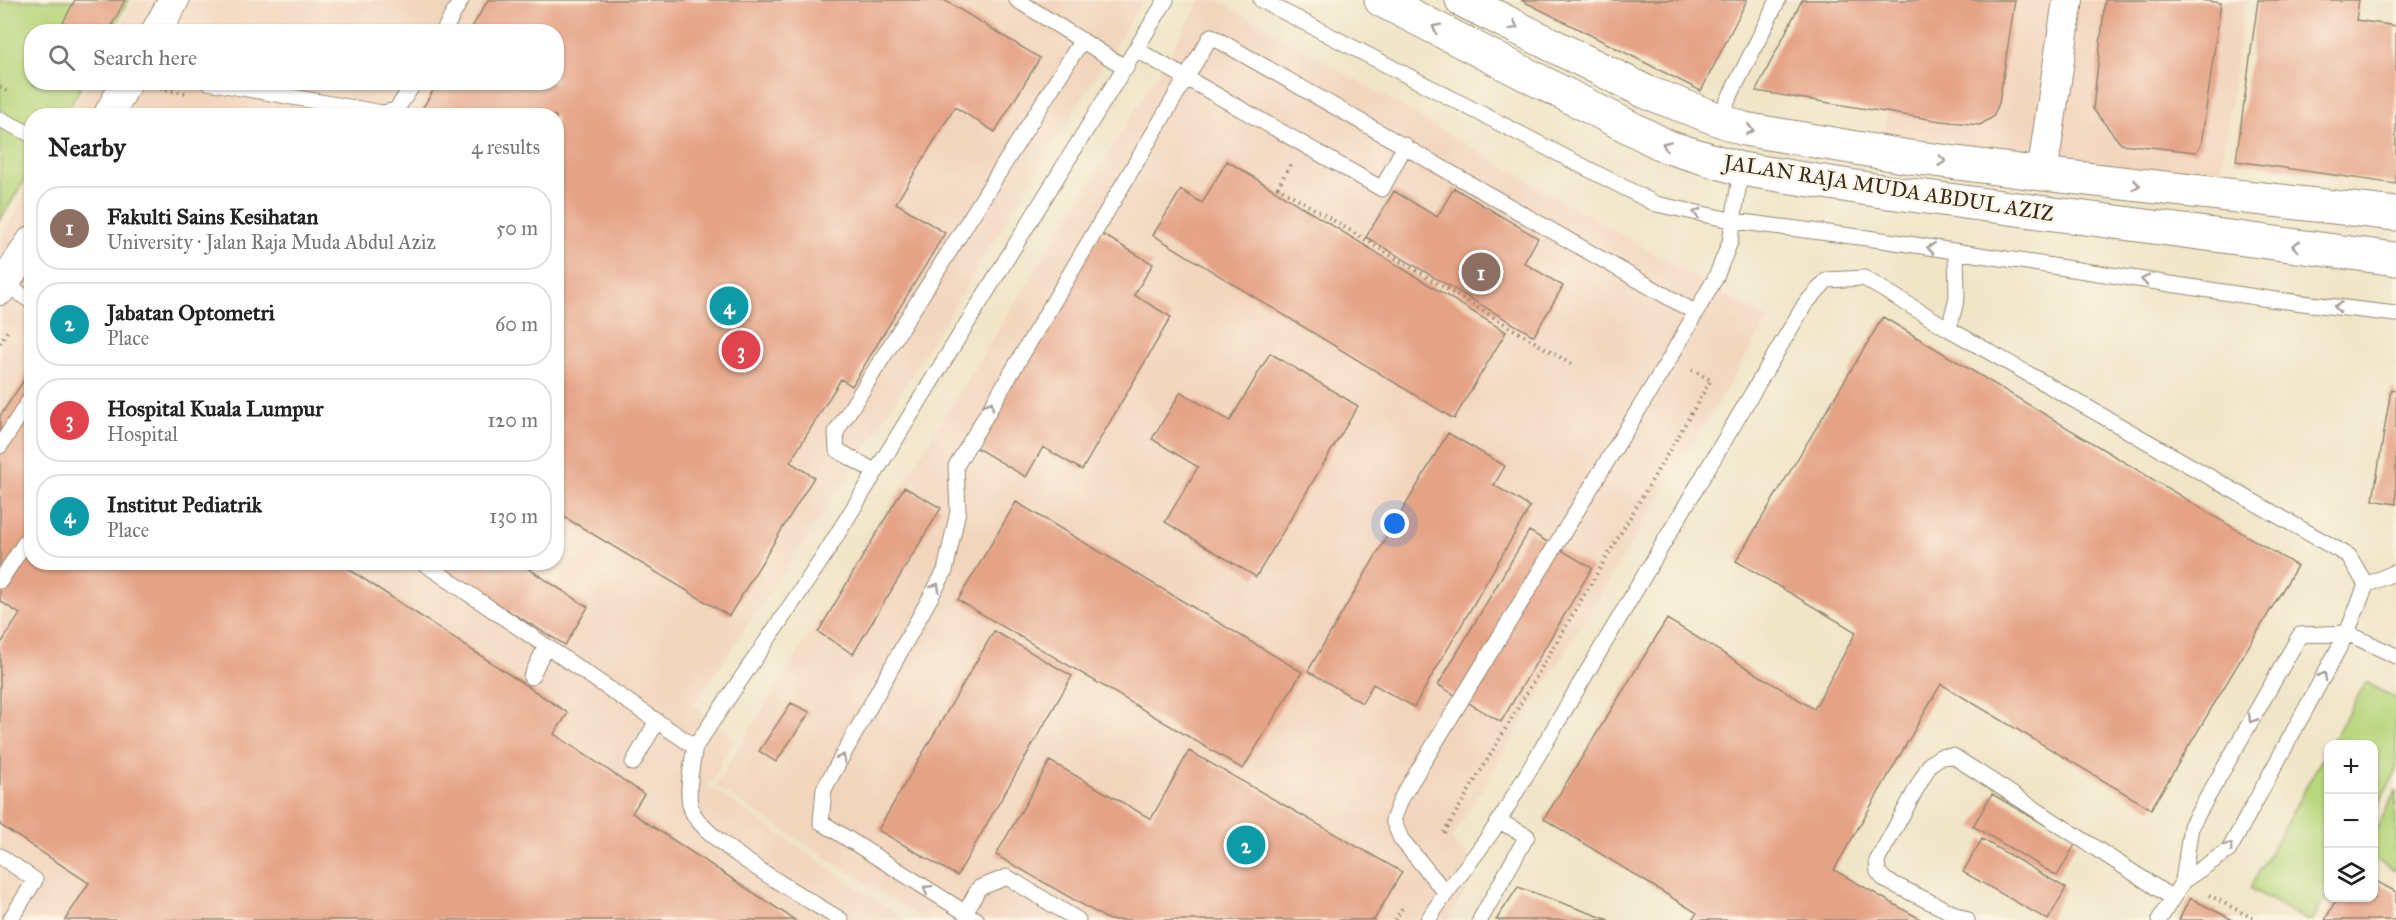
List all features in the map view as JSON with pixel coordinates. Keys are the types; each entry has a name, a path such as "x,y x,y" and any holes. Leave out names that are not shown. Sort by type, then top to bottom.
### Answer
{"main road":[{"name":"JALAN RAJA MUDA ABDUL AZIZ","path":"1381,0 1668,147 1741,169 1888,192 2396,259"},
{"name":"JALAN RAJA MUDA ABDUL AZIZ","path":"1462,0 1646,92 1744,129 1903,156 2396,214"}],"street":[{"path":"160,24 174,0"},
{"path":"2042,174 2068,0"},
{"path":"112,108 123,90"},
{"path":"2,287 24,253"}],"lane":[{"path":"448,24 461,0"},
{"path":"1017,0 1126,68"},
{"path":"841,920 715,839 692,811 690,777 695,747 822,559 1166,0"},
{"path":"1262,0 1656,204 1734,221 2269,299 2396,314"},
{"path":"1718,120 1778,0"},
{"path":"1078,920 1007,877 979,888 971,916 821,822 824,789 945,571 958,511 956,466 1211,36 1696,313"},
{"path":"876,472 837,450 836,432 1082,40"},
{"path":"1137,50 1382,189 1405,145"},
{"path":"253,90 354,108"},
{"path":"397,108 410,90"},
{"path":"0,119 24,131"},
{"path":"1445,892 1401,839 1393,820 1402,797 1670,358 1716,277 1730,242 1741,169"},
{"path":"1949,329 1957,297 1956,252"},
{"path":"1428,920 1445,892 1476,856 1499,821 1805,304 1827,280 1864,278 1949,329 2349,556 2366,585"},
{"path":"2,287 24,298"},
{"path":"0,446 24,408"},
{"path":"0,581 24,544"},
{"path":"434,570 695,747"},
{"path":"2159,920 2171,897 2183,881 2229,850 2347,633 2366,585 2396,572"},
{"path":"2183,881 2191,826 2300,635 2347,633 2396,656"},
{"path":"531,676 546,646"},
{"path":"633,763 657,721"},
{"path":"1967,920 1885,880 1878,872 1878,861 1930,765 1940,757 1953,756 2171,897"},
{"path":"1480,920 1527,836 1499,821"},
{"path":"0,856 35,880 10,920"}],"path":[{"path":"1302,144 1278,187 1571,364"},
{"path":"0,342 8,330"},
{"path":"1444,833 1711,380 1670,358"},
{"path":"2183,881 2256,920"}],"shaded area":[{"path":"134,0 1143,0 858,461 694,705 735,739 709,786 905,920 0,920 0,240 24,196 24,570 564,570 564,108 73,108 84,90 564,90 564,24 120,24"},
{"path":"1201,0 1218,0 1768,320 1451,839 1479,867 1448,920 924,920 715,786 1163,65"},
{"path":"1902,0 2245,0 2220,182 1884,135"}],"green space":[{"path":"0,0 129,0 115,24 24,24 24,90 79,90 69,108 24,108 24,181 0,220"},
{"path":"2366,682 2396,699 2396,772 2378,805 2378,740 2333,740"},
{"path":"2324,755 2324,899 2313,920 2306,920 2250,888"},
{"path":"2396,790 2396,871 2378,861 2378,826"}],"building":[{"path":"75,0 125,0 112,24 62,24"},
{"path":"488,0 944,0 1040,58 995,132 955,107 896,203 945,233 852,386 841,379 790,462 814,477 729,616 564,517 564,108 423,108 433,90 564,90 564,24 474,24"},
{"path":"1521,0 1747,0 1701,91"},
{"path":"1802,0 2015,0 1999,103 1993,117 1980,125 1941,121 1756,91"},
{"path":"2105,0 2200,0 2221,3 2201,145 2196,152 2121,144 2093,109"},
{"path":"2258,0 2359,0 2356,20 2396,26 2396,184 2236,161"},
{"path":"1227,161 1506,332 1454,419 1153,235 1181,190 1202,203"},
{"path":"1454,188 1538,238 1524,263 1563,286 1534,336 1366,237 1394,191 1437,217"},
{"path":"1100,233 1153,264 1134,295 1171,317 1082,470 1043,447 1026,477 975,447"},
{"path":"1883,317 2297,566 2151,809 1941,684 1834,870 1922,920 1692,920 1697,913 1544,819 1667,619 1814,709 1856,632 1736,561"},
{"path":"1270,353 1358,406 1256,577 1165,522 1198,467 1152,439 1181,392 1230,421"},
{"path":"24,380 24,570 350,570 568,713 554,734 644,794 632,813 795,920 65,920 89,883 0,825 0,645 20,614 0,601 0,416"},
{"path":"2391,389 2396,390 2396,504 2373,500"},
{"path":"1448,433 1505,466 1494,485 1530,507 1414,707 1373,684 1362,703 1308,671"},
{"path":"904,487 941,508 853,654 818,632"},
{"path":"1016,502 1302,672 1243,769 958,600"},
{"path":"1529,531 1592,568 1501,722 1438,685"},
{"path":"530,570 588,607 565,645 442,571"},
{"path":"994,631 1072,676 957,876 878,830"},
{"path":"791,703 810,712 776,762 759,751"},
{"path":"1189,751 1402,872 1374,920 1109,920 996,855 1050,761 1151,819"},
{"path":"1992,794 2076,843 2057,876 1973,826"},
{"path":"1982,839 2066,888 2048,920 1963,872"},
{"path":"2378,882 2396,892 2396,920 2325,920 2335,902 2378,902"},
{"path":"1518,887 1609,920 1496,920"},
{"path":"2190,898 2233,920 2179,920"}],"place":[{"name":"Fakulti Sains Kesihatan","path":"1481,272"},
{"name":"Institut Pediatrik","path":"729,306"},
{"name":"Hospital Kuala Lumpur","path":"741,350"},
{"name":"Jabatan Optometri","path":"1246,845"}]}
